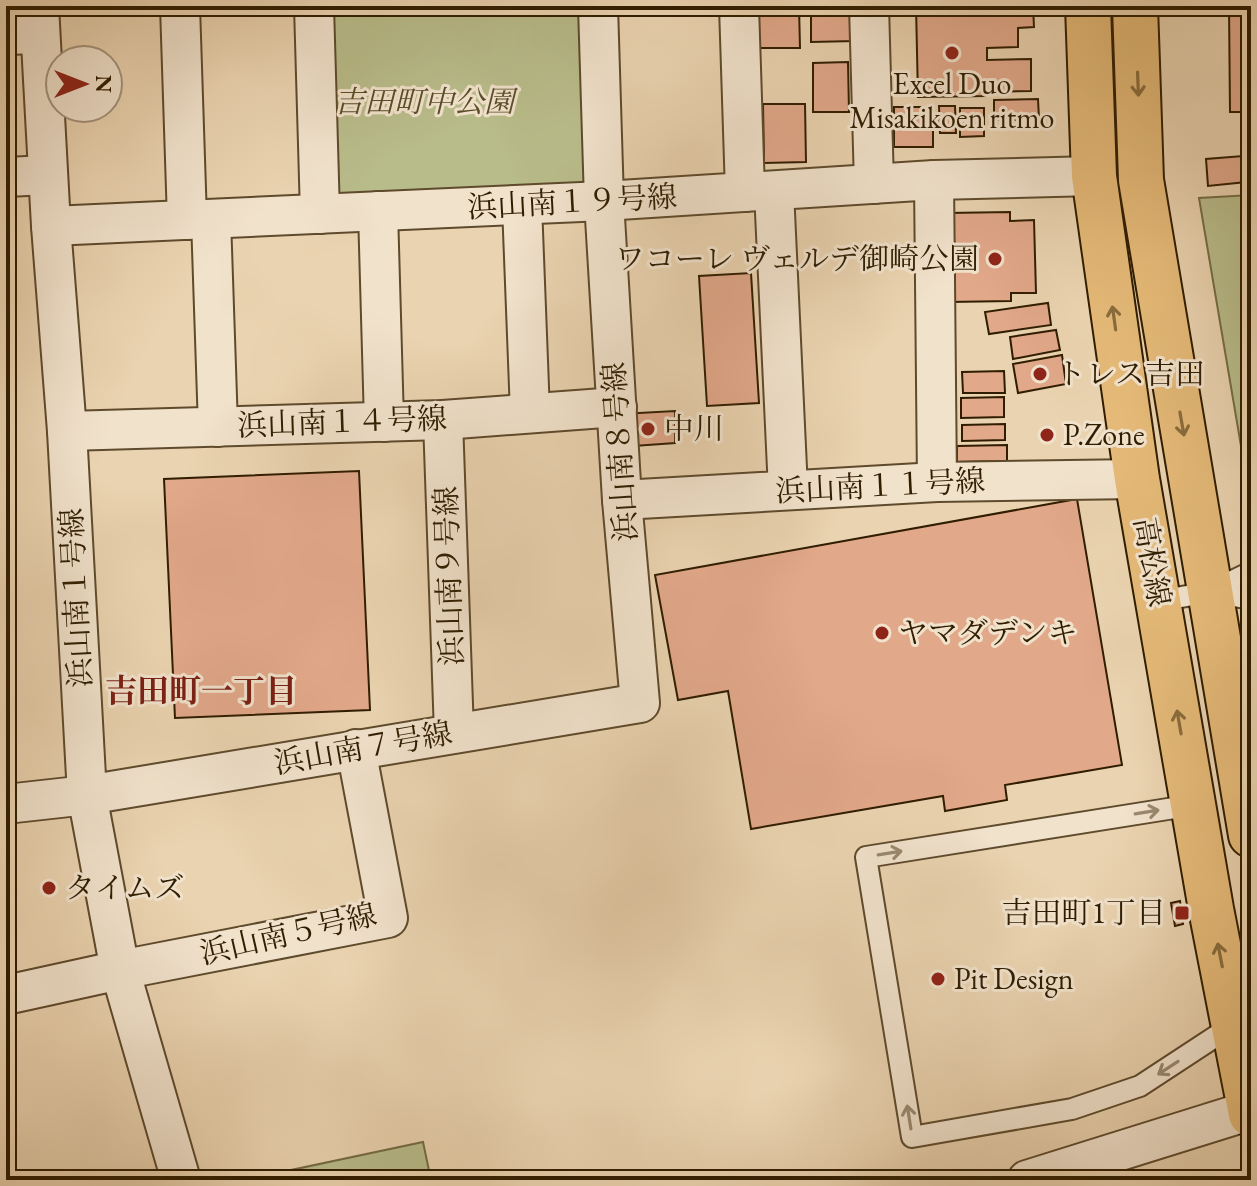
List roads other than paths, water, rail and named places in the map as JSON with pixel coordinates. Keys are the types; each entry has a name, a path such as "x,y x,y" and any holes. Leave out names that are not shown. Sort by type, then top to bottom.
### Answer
{"main road":[{"name":"高松線","path":"1088,6 1094,176 1137,479 1193,805 1251,1111"},
{"name":"高松線","path":"1135,6 1141,180 1231,595 1251,835"}],"street":[{"path":"180,6 218,427"},
{"path":"314,6 320,214"},
{"name":"浜山南８号線","path":"598,6 604,201 622,500 640,703"},
{"path":"739,6 788,490"},
{"path":"869,6 874,184"},
{"name":"浜山南１号線","path":"28,25 48,175 67,431 87,795 120,970 181,1180"},
{"path":"6,177 48,175"},
{"name":"浜山南１９号線","path":"51,226 604,201 934,180 1094,176"},
{"path":"934,180 937,482"},
{"path":"522,205 530,413"},
{"path":"378,211 384,422"},
{"name":"浜山南１４号線","path":"67,431 443,420 617,407"},
{"name":"浜山南９号線","path":"443,420 454,733"},
{"name":"浜山南１１号線","path":"622,500 937,482 1137,479"},
{"name":"浜山南７号線","path":"6,804 87,795 640,703"},
{"name":"浜山南５号線","path":"120,970 388,918 356,749"},
{"path":"6,995 120,970"},
{"path":"1027,1180 1251,1111"}],"lane":[{"path":"1158,601 1231,595 1251,572"},
{"path":"1193,805 866,857 912,1137 1072,1109 1140,1086 1233,1025"}],"place":[{"name":"Excel Duo Misakikoen ritmo","path":"952,53"},
{"name":"ワコーレ ヴェルデ御崎公園","path":"995,259"},
{"name":"トレス吉田","path":"1040,374"},
{"name":"中川","path":"648,429"},
{"name":"P.Zone","path":"1047,435"},
{"name":"ヤマダデンキ","path":"882,633"},
{"name":"タイムズ","path":"49,888"},
{"name":"吉田町1丁目","path":"1182,913"},
{"name":"Pit Design","path":"938,979"}],"district":[{"name":"吉田町一丁目","path":"201,691"}],"park label":[{"name":"吉田町中公園","path":"424,102"}]}
